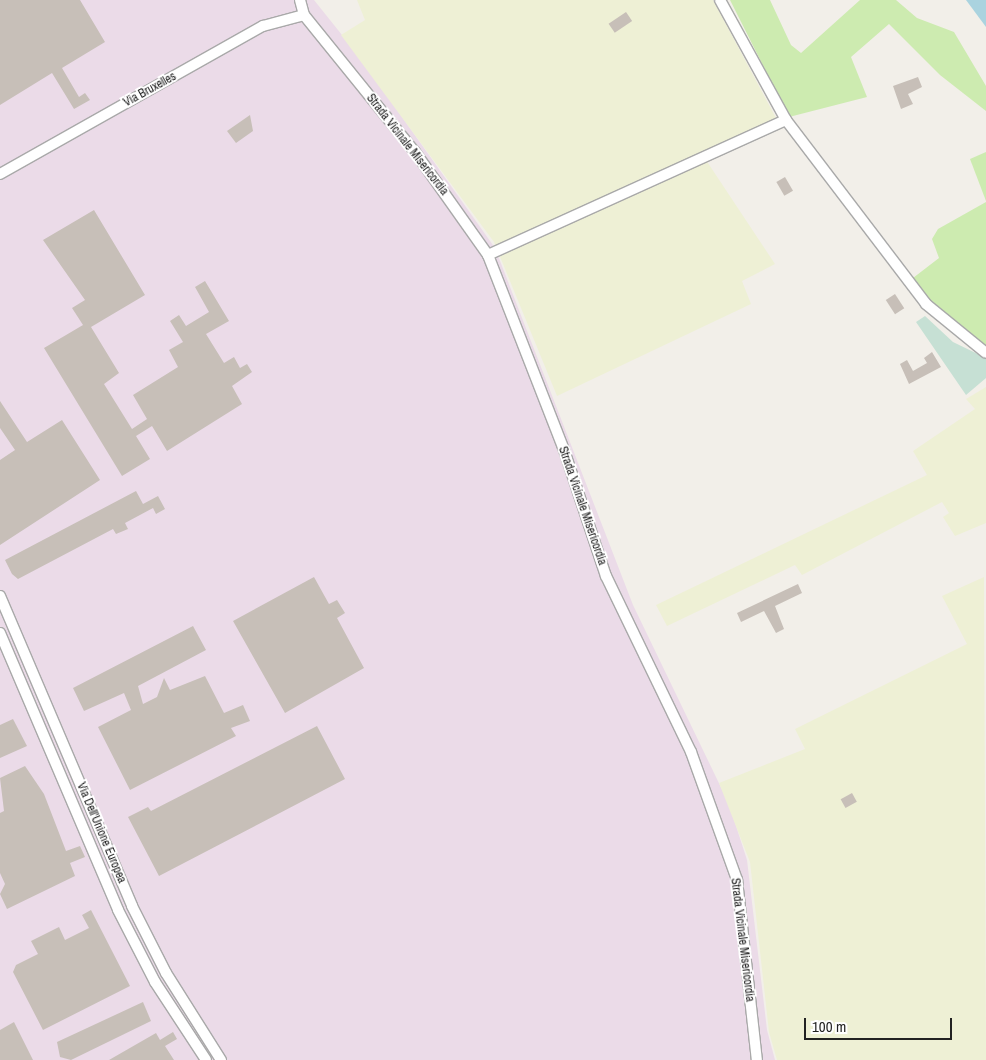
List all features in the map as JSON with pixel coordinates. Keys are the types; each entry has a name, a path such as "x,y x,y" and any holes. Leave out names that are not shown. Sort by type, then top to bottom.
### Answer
{"street":[{"name":"Strada Vicinale Misericordia","path":"300,0 304,16 415,152 488,255 564,450 606,576 691,752 737,880 757,1060"},
{"path":"720,0 786,120 926,304 986,353"},
{"name":"Via Bruxelles","path":"0,174 263,26 304,16"},
{"path":"488,255 786,120"},
{"name":"Via Dell'Unione Europea","path":"0,596 132,906 166,973 220,1060"},
{"name":"Via Dell'Unione Europea","path":"0,633 118,910 155,982 206,1060"}],"shaded area":[{"path":"0,0 314,0 358,55 495,248 633,605 729,804 747,860 767,1030 775,1060 0,1060"}],"green space":[{"path":"357,0 713,0 776,118 704,157 775,264 742,281 751,304 557,396 494,242 341,35 365,20"},
{"path":"730,0 770,0 791,45 801,53 860,0 896,0 917,18 954,32 986,86 986,111 940,75 889,24 851,57 867,97 789,117"},
{"path":"986,152 986,201 970,159"},
{"path":"986,202 986,350 942,317 913,278 939,258 932,239 938,229"},
{"path":"925,316 953,342 986,358 986,378 966,395 916,322"},
{"path":"986,387 986,523 955,536 943,517 949,513 942,502 802,575 795,565 667,626 656,605 927,475 913,451 975,409 966,399"},
{"path":"984,577 986,1060 777,1060 769,1032 750,862 719,783 805,749 795,729 967,644 942,596"}],"water":[{"path":"966,0 986,0 986,27"}],"building":[{"path":"0,0 80,0 105,42 62,68 79,97 85,93 90,100 74,109 52,73 0,105"},
{"path":"626,12 632,21 615,33 609,24"},
{"path":"918,77 922,87 908,94 913,104 901,109 893,86"},
{"path":"250,115 253,131 236,143 227,131"},
{"path":"785,177 793,191 784,196 776,182"},
{"path":"94,210 145,295 91,327 119,373 104,384 132,429 147,419 133,395 178,367 169,350 183,342 170,321 179,315 186,326 209,312 195,287 205,281 229,321 206,334 224,363 234,357 240,368 247,364 252,372 232,386 242,404 167,451 152,426 136,436 150,459 122,476 44,348 83,325 72,308 85,300 43,240"},
{"path":"895,294 904,308 895,314 886,300"},
{"path":"932,352 941,367 909,384 900,364 907,360 913,371 927,363 924,358"},
{"path":"0,401 27,442 62,420 100,480 0,545 0,460 15,450 0,428"},
{"path":"136,491 143,504 158,496 165,509 156,514 153,508 125,523 128,529 116,534 113,529 18,579 12,574 5,560"},
{"path":"314,577 329,604 337,600 345,613 337,618 364,668 285,713 233,621"},
{"path":"798,584 802,593 775,606 784,629 776,633 764,611 741,622 737,613"},
{"path":"193,626 206,650 138,686 143,704 157,697 164,678 170,690 205,676 224,713 243,705 250,721 231,728 236,736 130,790 98,727 131,710 124,693 84,711 73,688"},
{"path":"13,719 27,746 0,758 0,725"},
{"path":"317,726 345,779 159,876 128,817 148,807 151,811"},
{"path":"25,766 44,794 66,851 80,846 85,857 70,863 75,876 7,909 0,894 5,884 0,873 0,813 4,811 0,778"},
{"path":"852,793 857,802 845,808 841,799"},
{"path":"91,910 130,986 43,1030 13,972 16,965 38,954 31,941 59,927 65,940 89,928 82,915"},
{"path":"143,1002 151,1021 71,1060 60,1057 57,1042"},
{"path":"14,1022 33,1060 0,1060 0,1030"},
{"path":"173,1032 177,1039 165,1046 174,1060 109,1060 156,1033 160,1040"}]}
